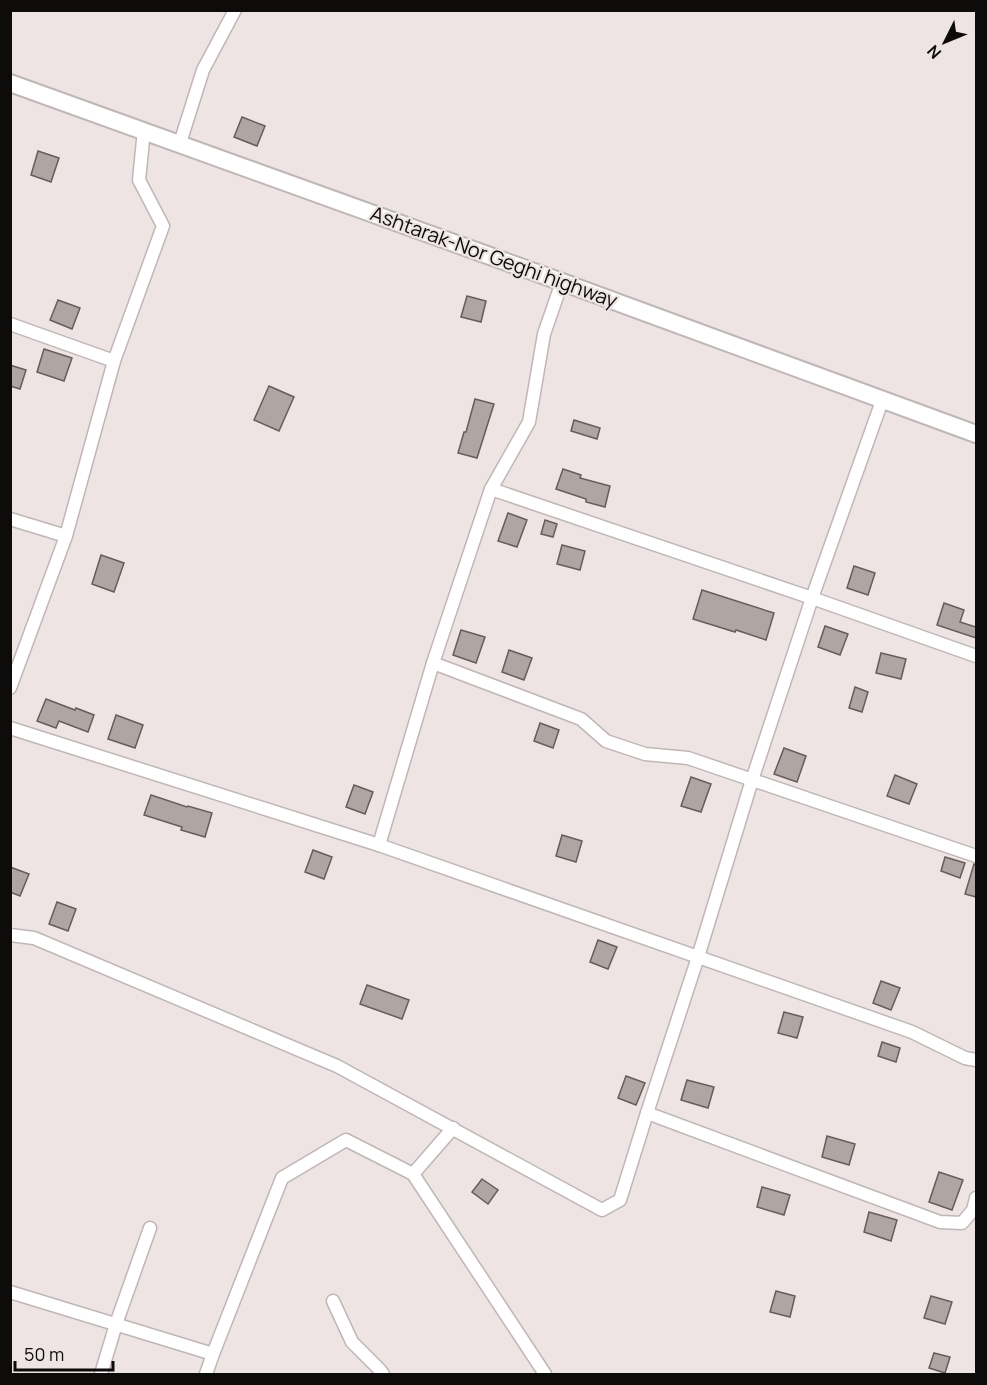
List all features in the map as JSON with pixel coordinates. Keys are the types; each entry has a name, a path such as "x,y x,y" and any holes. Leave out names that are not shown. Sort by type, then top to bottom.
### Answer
{"main road":[{"name":"Ashtarak-Nor Geghi highway","path":"10,83 976,434"}],"street":[{"path":"180,143 203,70 235,10"},
{"path":"10,688 66,536 114,361 163,226 139,180 144,130"},
{"path":"379,845 433,663 491,489 529,422 544,334 562,282"},
{"path":"10,324 114,361"},
{"path":"10,934 34,938 337,1066 602,1210 620,1200 752,780 812,598 882,398"},
{"path":"491,489 976,656"},
{"path":"10,519 66,536"},
{"path":"433,663 581,719 606,741 645,754 688,758 976,856"},
{"path":"10,728 379,845 912,1032 965,1058 976,1060"},
{"path":"647,1113 940,1222 962,1223 973,1210 976,1198"},
{"path":"413,1174 453,1128"},
{"path":"206,1374 282,1179 346,1140 413,1174 545,1374"},
{"path":"100,1374 150,1228"},
{"path":"10,1292 213,1354"},
{"path":"333,1301 352,1342 383,1374"}],"building":[{"path":"242,117 265,126 257,146 234,137"},
{"path":"38,151 59,158 51,182 31,175"},
{"path":"467,296 486,301 481,322 461,317"},
{"path":"58,300 80,308 72,329 50,320"},
{"path":"44,349 72,358 64,381 37,372"},
{"path":"10,365 26,370 20,389 10,386"},
{"path":"269,386 294,397 279,431 254,420"},
{"path":"475,399 494,404 477,458 458,453"},
{"path":"574,420 600,428 597,439 571,431"},
{"path":"563,469 581,475 580,478 610,486 605,507 586,502 586,499 556,489"},
{"path":"508,513 527,520 517,547 498,541"},
{"path":"545,520 557,524 553,537 541,534"},
{"path":"562,545 585,551 580,570 557,564"},
{"path":"101,555 124,563 114,592 92,584"},
{"path":"854,566 875,573 868,595 847,588"},
{"path":"702,590 774,613 766,640 693,619"},
{"path":"944,603 964,610 960,622 976,627 976,638 937,625"},
{"path":"825,626 848,634 840,655 818,647"},
{"path":"461,630 485,637 476,663 453,655"},
{"path":"509,650 532,658 524,680 502,672"},
{"path":"881,653 906,659 901,679 876,673"},
{"path":"855,687 868,692 862,712 849,708"},
{"path":"46,699 94,715 88,732 59,721 56,728 37,721"},
{"path":"116,715 143,725 135,748 108,739"},
{"path":"540,723 559,730 553,748 534,741"},
{"path":"784,748 806,756 797,782 774,774"},
{"path":"895,775 917,784 909,804 887,796"},
{"path":"691,777 711,784 701,812 681,806"},
{"path":"354,785 373,792 365,814 346,807"},
{"path":"151,795 212,813 205,837 144,815"},
{"path":"562,835 582,841 576,862 556,856"},
{"path":"313,850 332,857 324,879 305,872"},
{"path":"945,857 965,863 960,878 941,871"},
{"path":"974,864 976,865 976,897 965,894"},
{"path":"10,867 29,874 20,896 10,892"},
{"path":"57,902 76,909 68,931 49,924"},
{"path":"598,940 617,947 608,969 590,962"},
{"path":"881,981 900,988 891,1010 873,1003"},
{"path":"367,985 409,1000 402,1019 360,1004"},
{"path":"784,1012 803,1017 797,1038 778,1033"},
{"path":"882,1042 900,1048 896,1062 878,1056"},
{"path":"626,1076 645,1083 636,1105 618,1098"},
{"path":"687,1080 714,1087 708,1108 681,1100"},
{"path":"827,1136 855,1144 849,1165 822,1157"},
{"path":"939,1172 963,1180 952,1210 929,1202"},
{"path":"482,1179 498,1190 488,1204 472,1192"},
{"path":"762,1187 790,1195 784,1215 757,1207"},
{"path":"869,1212 897,1220 891,1241 864,1232"},
{"path":"776,1291 795,1296 790,1317 770,1312"},
{"path":"931,1296 952,1302 945,1324 924,1318"},
{"path":"934,1353 950,1357 945,1373 929,1368"}]}
